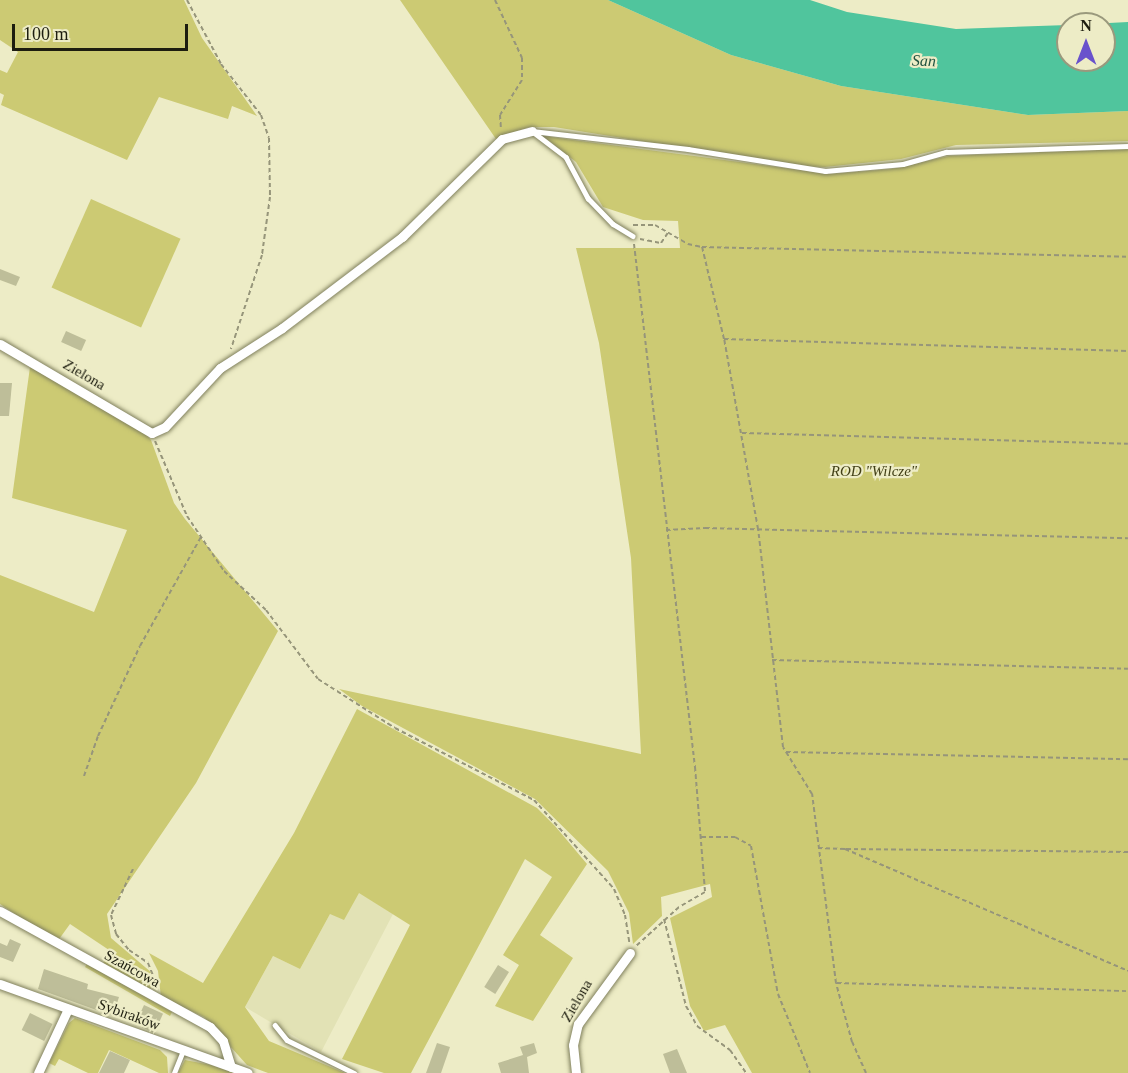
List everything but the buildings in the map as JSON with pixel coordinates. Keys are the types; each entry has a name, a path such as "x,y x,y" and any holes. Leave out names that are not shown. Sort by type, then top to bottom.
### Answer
{"street":[{"path":"152,433 165,427 227,363 282,328 402,237 502,139 532,131"},
{"name":"Zielona","path":"0,344 152,433"},
{"name":"Szańcowa","path":"0,911 153,998 210,1027 223,1041 231,1067"},
{"name":"Zielona","path":"576,1073 573,1045 578,1024 630,953"},
{"name":"Sybiraków","path":"0,984 248,1073"},
{"path":"38,1073 68,1009"}],"lane":[{"path":"532,131 688,149 825,171 903,164 946,152 1128,146"},
{"path":"532,131 567,157 588,198 613,224 633,236"},
{"path":"275,1025 287,1040 354,1073"},
{"path":"174,1073 183,1050"}],"path":[{"path":"187,0 221,64 261,116 269,138 270,197 262,255 227,363"},
{"path":"495,0 522,58 522,80 500,115 502,139"},
{"path":"627,231 639,223 669,231 688,244 702,247 1128,257"},
{"path":"630,953 663,919 705,892 701,837 633,236 662,243 669,231"},
{"path":"702,247 724,339 758,529 772,660 786,752 812,794 836,983 852,1042 866,1073"},
{"path":"724,339 1128,351"},
{"path":"152,433 187,516 201,537 224,570 266,610 318,679 387,724 534,800 614,889 625,915 630,953"},
{"path":"742,433 1128,444"},
{"path":"666,530 758,529 1128,538"},
{"path":"84,776 98,736 140,646 201,537"},
{"path":"772,660 1128,669"},
{"path":"786,752 1128,759"},
{"path":"701,837 735,837 751,846 778,994 810,1073"},
{"path":"818,848 1128,852"},
{"path":"845,849 1128,971"},
{"path":"133,869 111,915 116,934 129,950 148,963 156,976 158,990 153,998"},
{"path":"663,919 686,1006 697,1026 730,1050 746,1073"},
{"path":"836,983 1128,991"}],"shaded area":[{"path":"359,892 393,914 321,1052 245,1007 273,956 300,969 330,914"}],"green space":[{"path":"0,0 184,0 202,38 257,116 232,106 228,119 159,97 127,160 1,105 4,95 0,93 0,70 7,73 18,52 0,40"},
{"path":"400,0 608,0 731,55 841,86 1028,115 1128,111 1128,141 956,145 901,159 825,167 797,166 554,127 529,127 496,139"},
{"name":"ROD \"Wilcze\"","path":"543,136 829,174 892,169 949,156 1128,148 1128,1073 752,1073 725,1025 704,1031 690,1006 670,918 712,897 710,884 661,897 662,916 633,944 629,913 608,871 535,799 362,706 339,689 641,754 631,558 599,343 576,248 680,248 678,221 643,220 603,207 576,162"},
{"path":"91,199 181,239 141,327 52,288"},
{"path":"30,367 141,429 151,440 174,503 278,631 196,783 107,914 111,938 152,973 150,992 102,966 109,950 70,924 57,942 0,904 0,575 94,612 127,530 12,498"},
{"path":"357,709 537,808 555,826 587,864 540,935 573,958 533,1021 495,1006 519,965 503,955 552,877 525,859 411,1073 384,1073 342,1059 410,925 359,893 344,920 330,914 300,969 273,956 245,1007 269,1041 345,1073 268,1073 247,1065 204,1017 161,997 158,971 149,953 203,983 294,833"},
{"path":"87,964 172,1012 170,1016 85,967"},
{"path":"75,1018 160,1050 167,1057 168,1073 159,1073 109,1050 98,1073 88,1073 59,1059 55,1066 49,1063 69,1023"},
{"path":"185,1060 211,1065 234,1073 178,1073"}],"water":[{"name":"San","path":"608,0 810,0 847,12 956,29 1056,25 1056,72 1116,72 1116,23 1128,22 1128,111 1028,115 841,86 731,55"}]}
